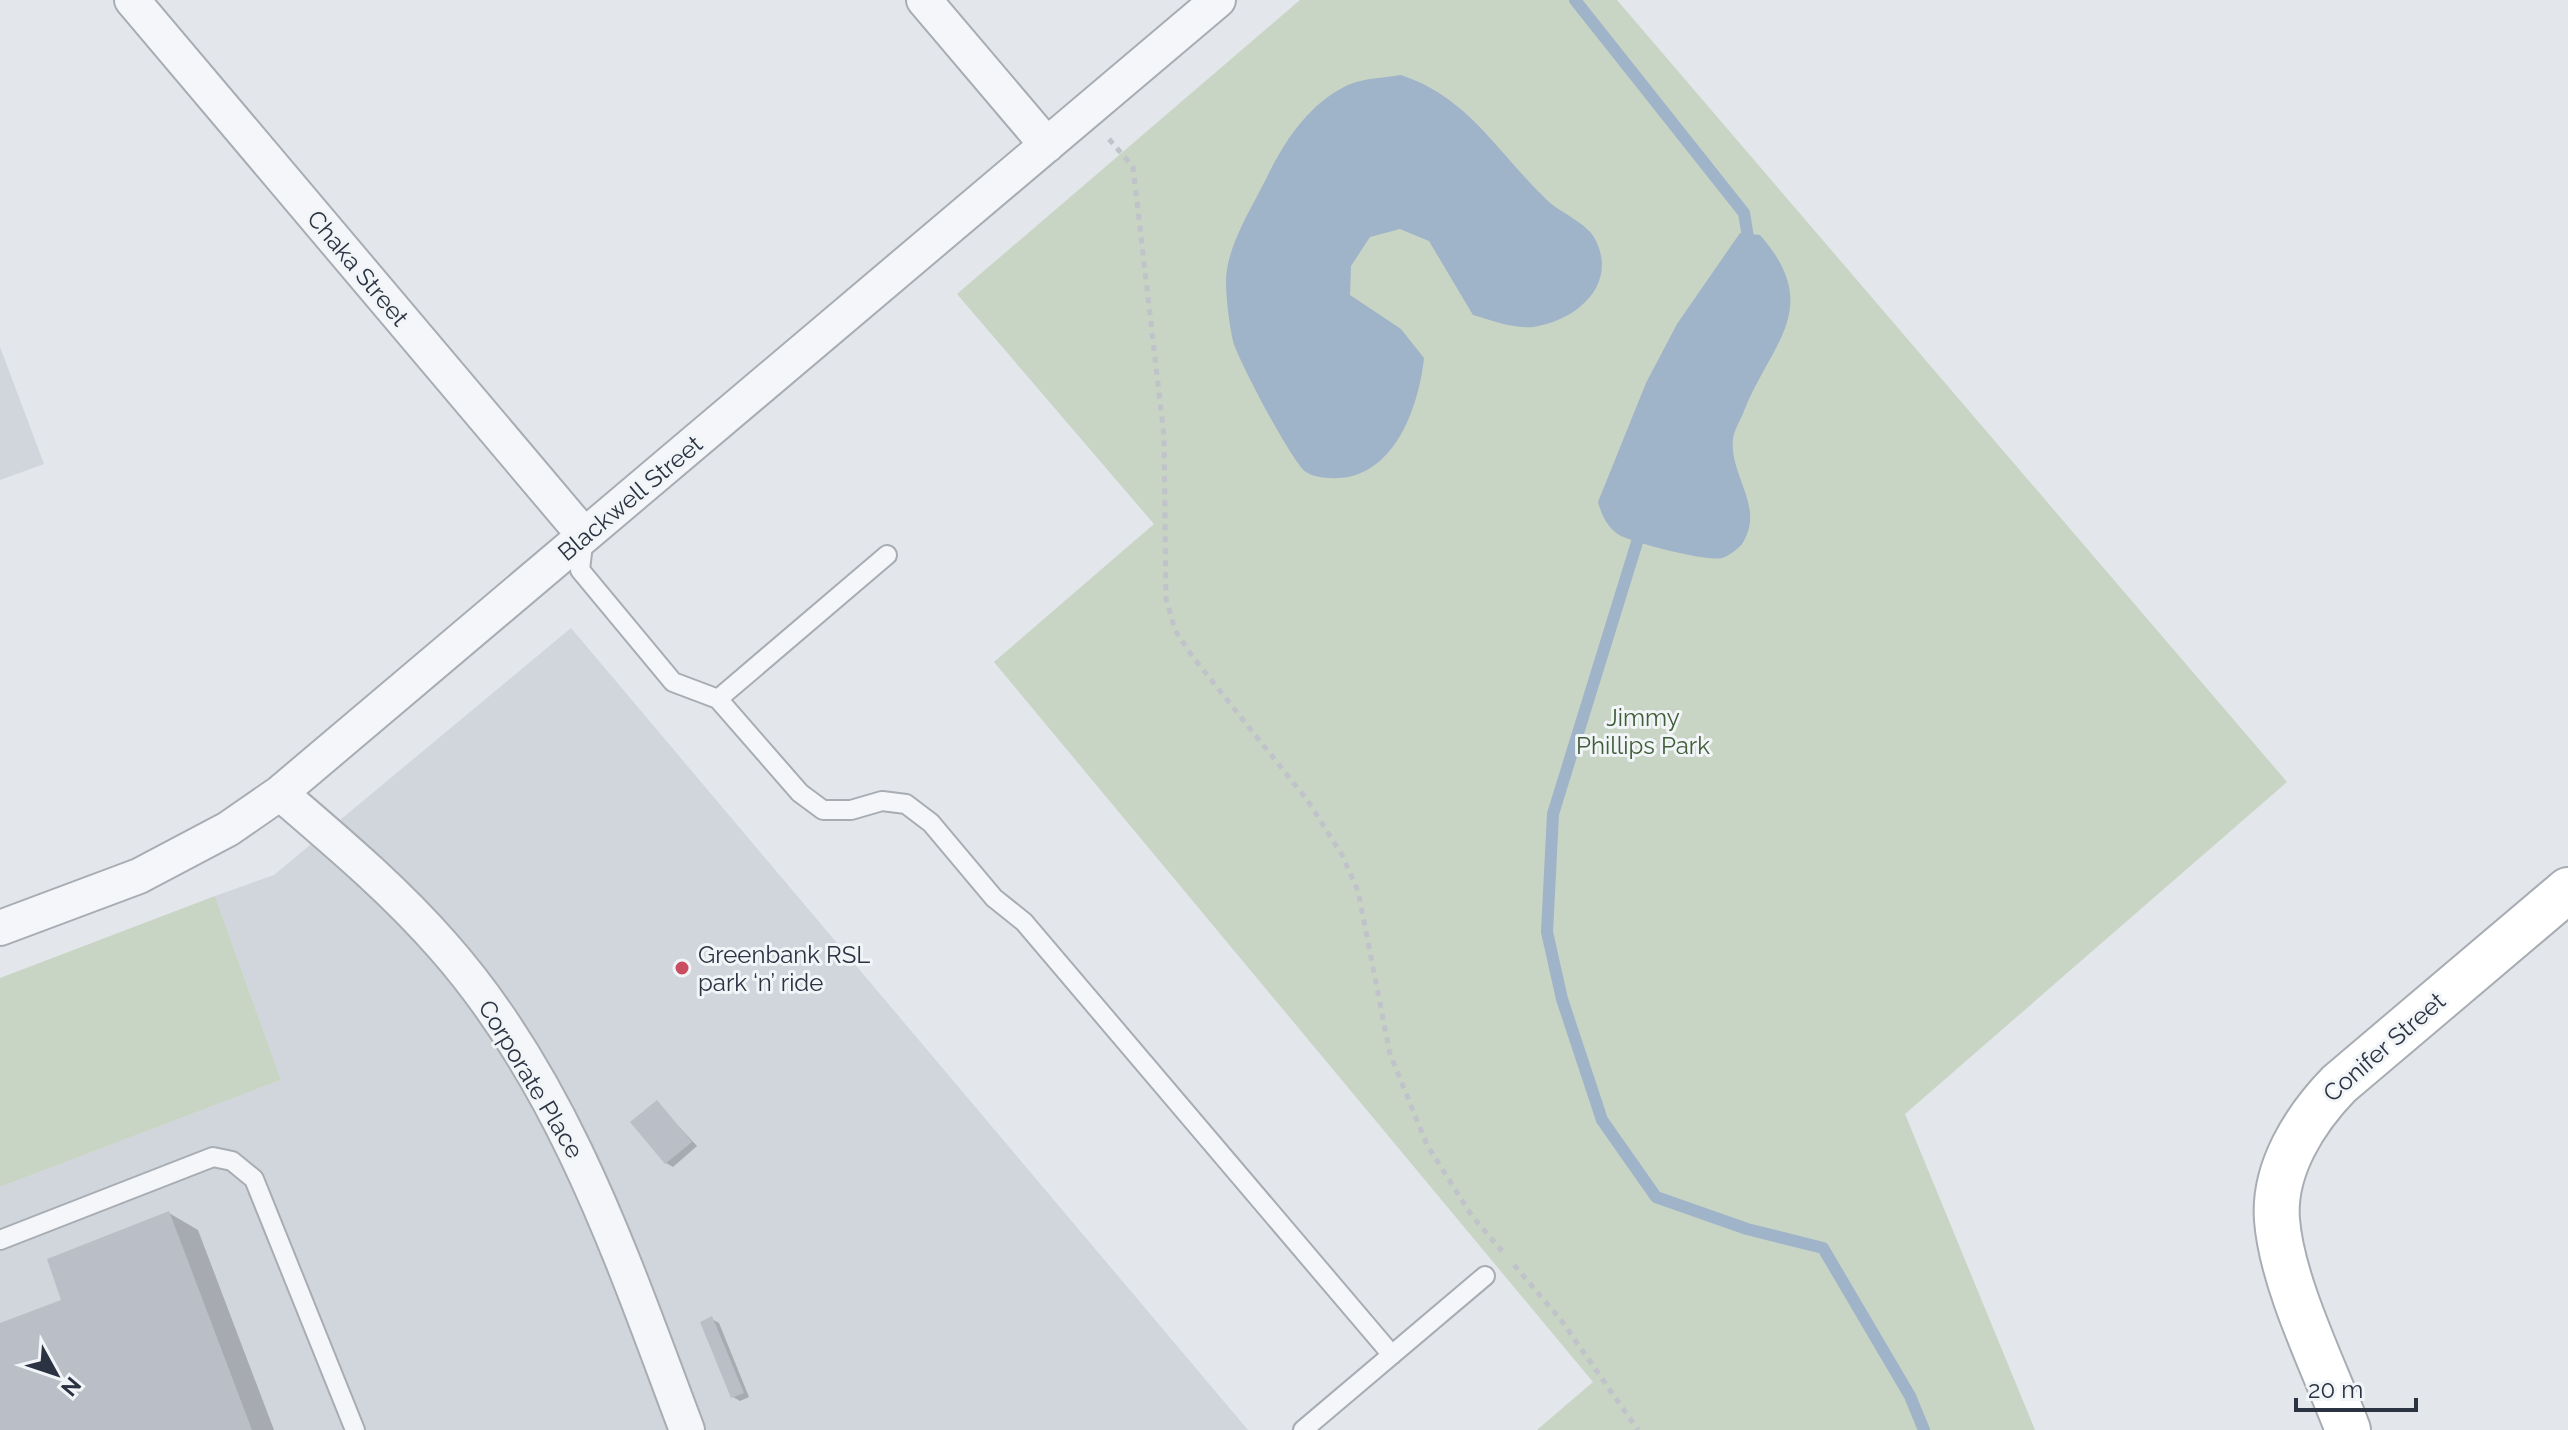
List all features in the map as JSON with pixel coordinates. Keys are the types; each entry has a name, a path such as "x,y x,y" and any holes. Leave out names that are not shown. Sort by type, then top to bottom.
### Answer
{"street":[{"name":"Chaka Street","path":"132,0 584,535"},
{"path":"924,0 1047,145"},
{"name":"Blackwell Street","path":"0,928 139,876 228,829 280,793 1218,0"},
{"name":"Corporate Place","path":"280,793 382,879 445,948 522,1055 566,1132 611,1229 687,1430"},
{"name":"Conifer Street","path":"2348,1430 2288,1271 2277,1219 2282,1181 2295,1143 2314,1110 2339,1084 2568,890"}],"lane":[{"path":"584,535 580,570 673,682 718,699 800,793 823,810 851,810 882,801 906,804 931,823 994,898 1024,922 1392,1355"},
{"path":"718,699 887,555"},
{"path":"0,1240 213,1157 232,1161 254,1179 355,1430"},
{"path":"1303,1430 1485,1276"}],"path":[{"path":"1109,139 1133,167 1164,436 1166,599 1175,630 1192,656 1308,801 1342,855 1358,891 1390,1054 1427,1145 1472,1216 1561,1320 1638,1430"}],"shaded area":[{"path":"0,347 44,464 0,480"},
{"path":"571,628 1248,1430 0,1430 0,1187 281,1080 215,896 274,875"}],"green space":[{"name":"Jimmy Phillips Park","path":"1300,0 1617,0 2287,782 1905,1114 2035,1430 1537,1430 1593,1382 994,662 1154,524 957,294"},
{"path":"215,896 281,1080 0,1187 0,978"}],"water":[{"path":"1401,75 1425,85 1465,113 1548,201 1587,228 1601,256 1601,271 1597,285 1578,309 1549,323 1518,327 1473,315 1429,241 1400,229 1370,237 1351,266 1350,295 1401,329 1424,358 1421,376 1403,431 1380,461 1348,477 1321,477 1306,472 1299,465 1266,410 1237,351 1228,310 1227,267 1241,228 1273,165 1309,113 1348,85"},
{"path":"1740,233 1760,235 1779,261 1788,284 1790,305 1778,345 1755,387 1734,436 1733,453 1749,504 1748,530 1736,550 1724,557 1702,557 1621,536 1606,522 1598,502 1646,383 1677,324"}],"building":[{"path":"657,1100 692,1142 665,1164 630,1122"},
{"path":"169,1211 252,1430 0,1430 0,1323 61,1300 47,1259"},
{"path":"712,1316 744,1393 731,1398 700,1322"}],"waterway":[{"path":"1575,0 1744,213 1750,249"},
{"path":"1642,526 1553,814 1547,932 1562,999 1602,1120 1656,1197 1747,1229 1823,1248 1910,1396 1924,1430"}],"place":[{"name":"Greenbank RSL park ‘n’ ride","path":"682,968"}]}
